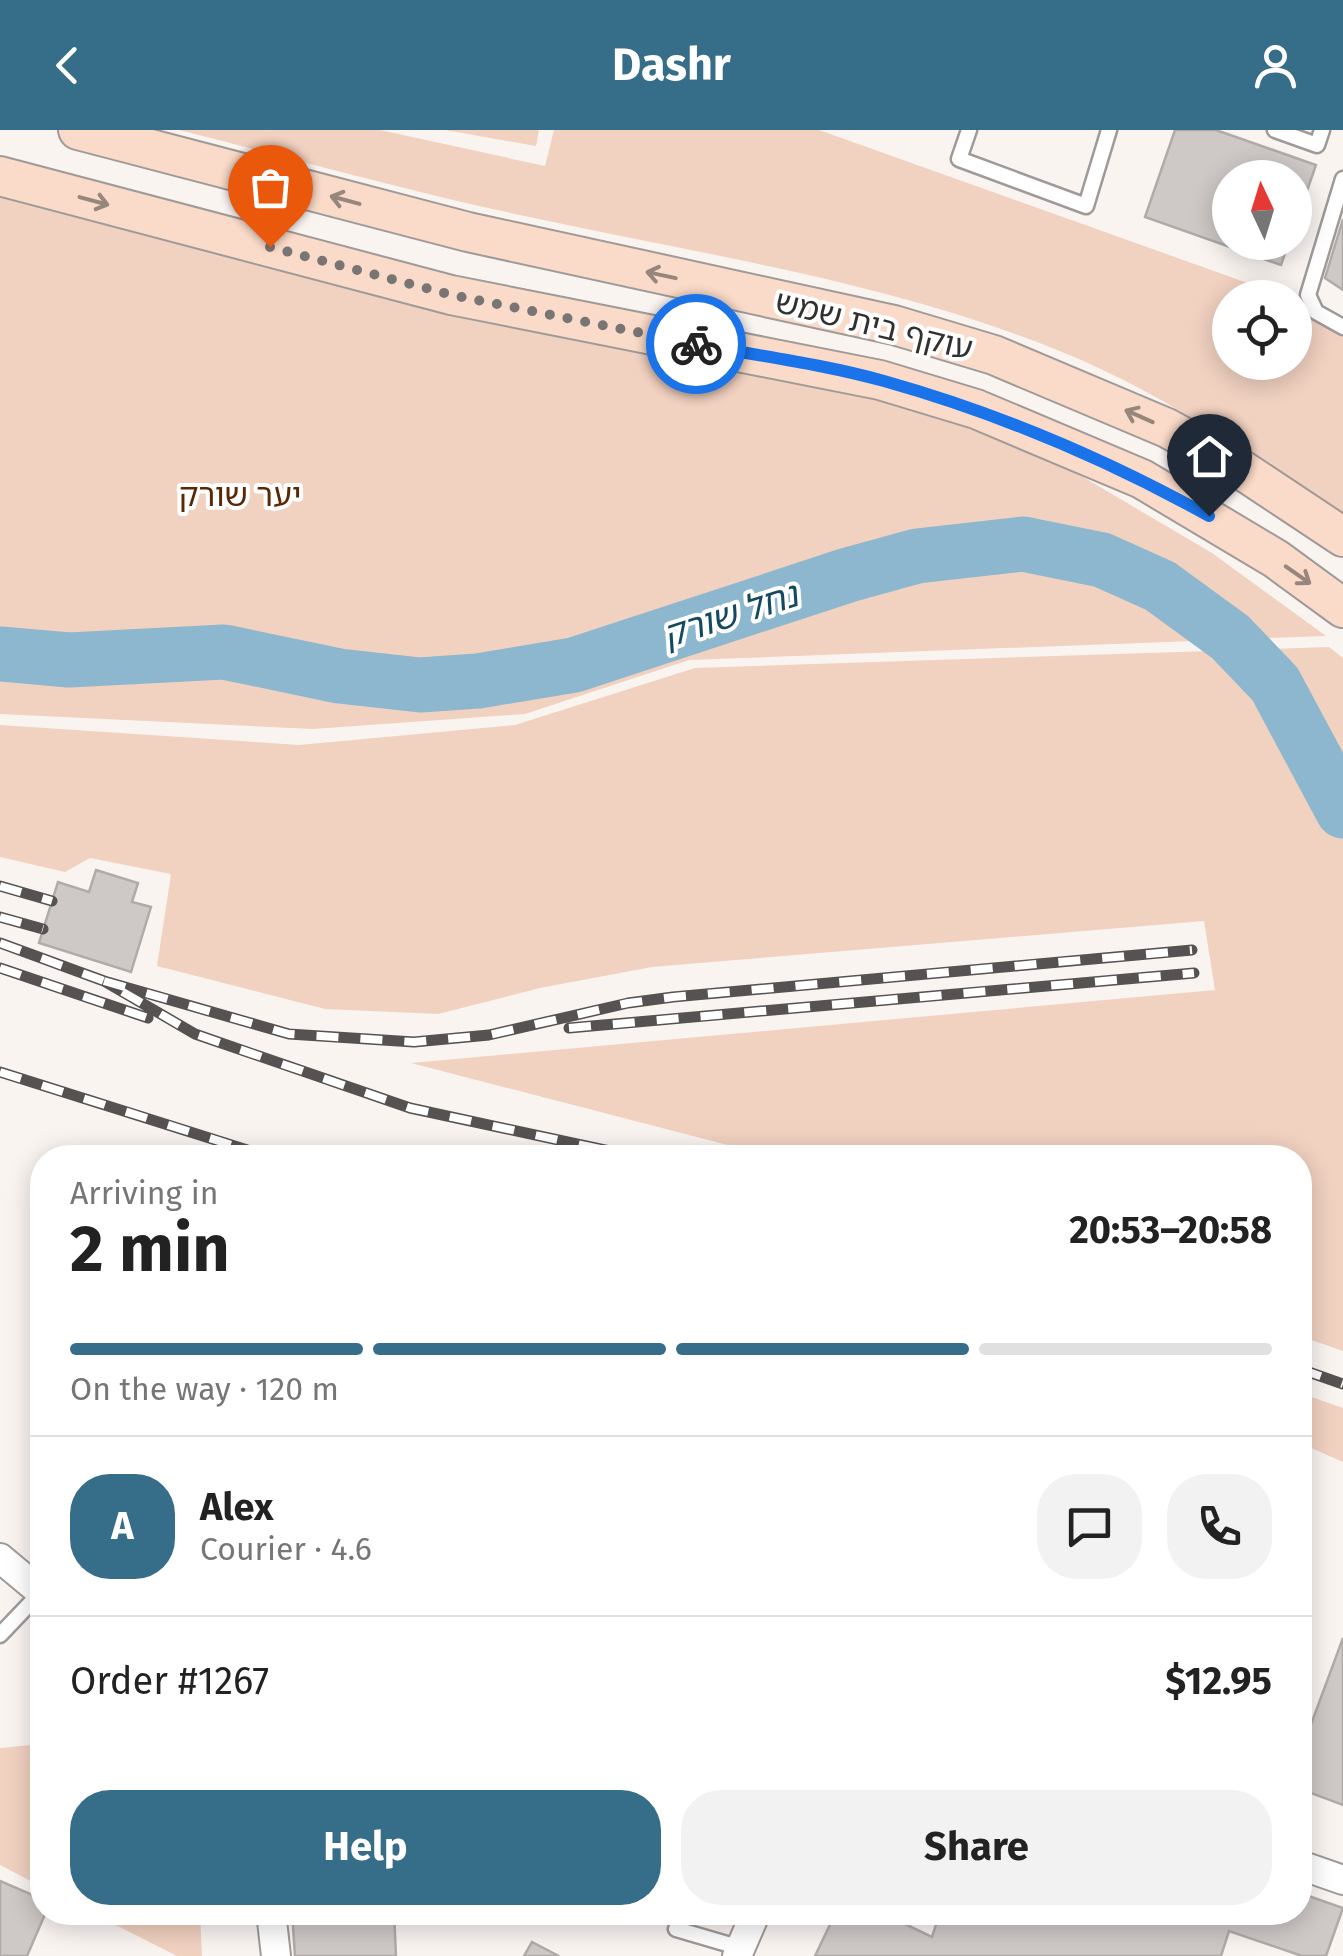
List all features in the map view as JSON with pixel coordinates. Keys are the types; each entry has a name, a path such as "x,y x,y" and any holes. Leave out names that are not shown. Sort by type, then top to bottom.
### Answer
{"main road":[{"name":"עוקף בית שמש","path":"78,130 468,232 894,326 994,356 1167,428 1238,468 1343,537"},
{"name":"עוקף בית שמש","path":"0,176 452,295 880,380 976,409 1142,479 1276,560 1343,608"}],"street":[{"path":"0,1558 30,1583"},
{"path":"1312,1869 1343,1880"},
{"path":"273,1925 276,1956"},
{"path":"739,1952 750,1925"}],"lane":[{"path":"969,130 959,160 1086,206 1104,131"},
{"path":"1275,130 1318,145 1322,130"},
{"path":"1343,179 1308,295 1316,312 1343,327"},
{"path":"0,1634 30,1605"},
{"path":"678,1925 676,1929 739,1952"}],"green space":[{"path":"179,130 380,130 545,166 554,130 819,130 1239,280 1212,280 1212,380 1312,380 1312,313 1343,332 1343,524 1245,452 1175,408 1103,370 1003,330 806,274 404,188"},
{"path":"445,130 539,130 536,146"},
{"name":"יער שורק","path":"0,196 412,302 616,348 868,390 1061,464 1212,553 1326,636 689,660 525,714 313,729 0,714"},
{"path":"1329,647 1343,658 1343,1351 1312,1340 1312,1145 728,1145 411,1063 1215,990 1204,921 652,967 540,988 438,1014 325,1009 157,966 171,874 90,858 65,872 0,857 0,725 299,745 515,725 695,668"},
{"path":"1312,1397 1343,1408 1343,1462 1312,1448"},
{"path":"30,1745 30,1881 0,1865 0,1748"},
{"path":"116,1925 201,1925 202,1956 177,1956"}],"building":[{"path":"1175,130 1216,130 1302,160 1212,160 1212,241 1145,217"},
{"path":"1343,219 1343,290 1325,278"},
{"path":"96,870 138,883 132,902 151,907 131,972 39,943 58,882 89,892"},
{"path":"1343,1638 1343,1805 1312,1793 1312,1722"},
{"path":"0,1881 30,1894 30,1925 40,1925 27,1956 0,1956"},
{"path":"1312,1897 1343,1908 1326,1956 1302,1956 1229,1931 1221,1956 815,1956 830,1925 907,1925 932,1937 936,1925 1312,1925"},
{"path":"293,1925 395,1925 396,1956 295,1956"},
{"path":"532,1942 559,1956 524,1956"}],"waterway":[{"name":"נחל שורק","path":"0,654 69,660 224,652 339,676 420,685 478,681 574,665 917,556 1023,544 1102,560 1160,586 1230,637 1275,684 1343,811"}],"railway":[{"path":"0,886 52,901"},
{"path":"0,917 43,929"},
{"path":"0,943 104,981 195,1034 410,1108 582,1145"},
{"path":"104,981 289,1034 414,1042 489,1035 628,1003 673,997 1192,950"},
{"path":"0,968 148,1018"},
{"path":"569,1028 1194,973"},
{"path":"0,1072 232,1145"},
{"path":"1312,1373 1343,1384"}],"way so far":[{"path":"270,247 452,295 696,344"}],"route":[{"path":"696,344 880,380 976,409 1142,479 1209,516"}]}
